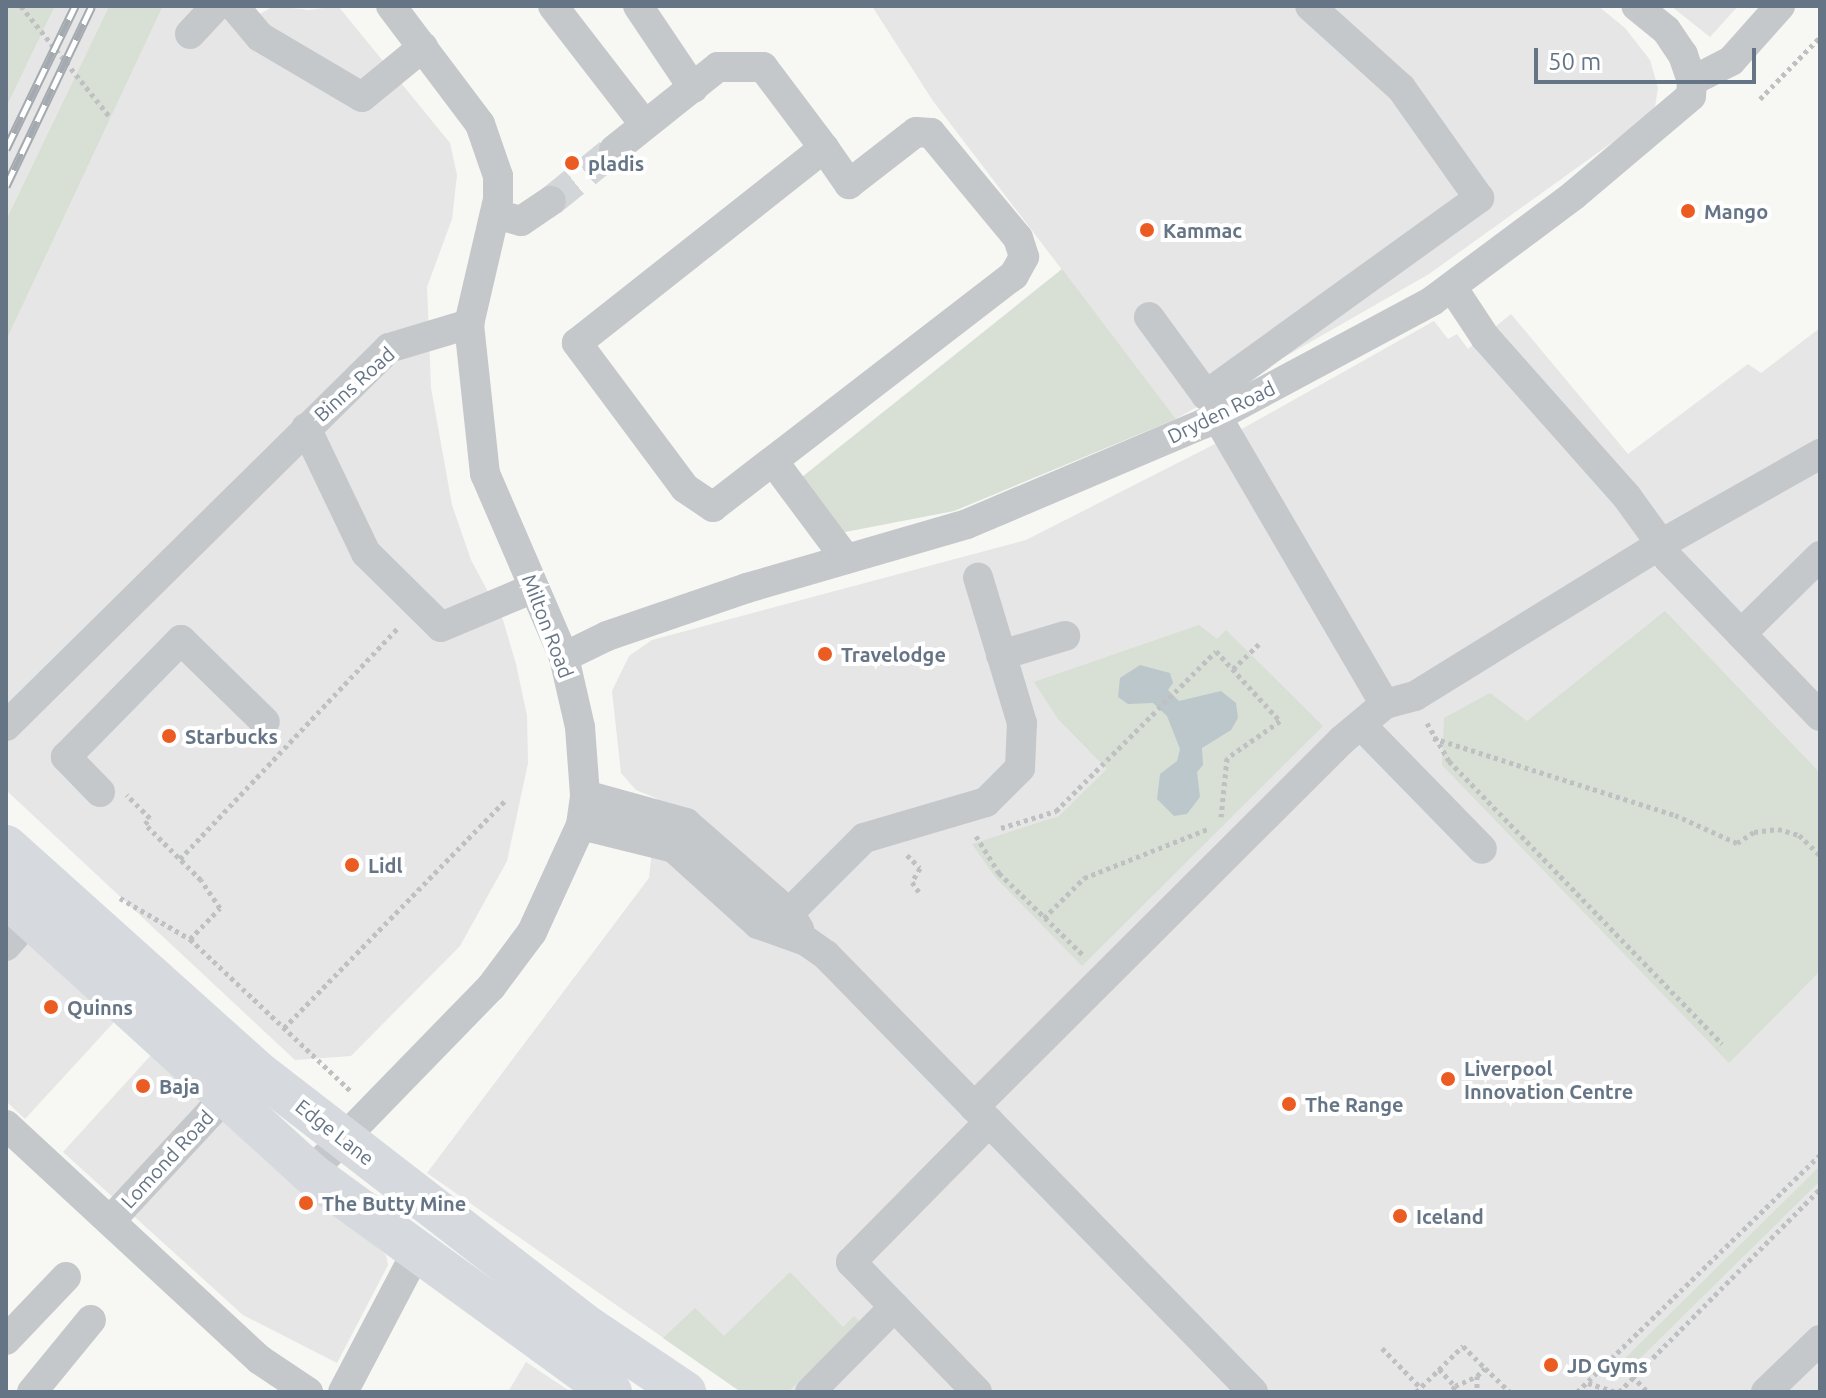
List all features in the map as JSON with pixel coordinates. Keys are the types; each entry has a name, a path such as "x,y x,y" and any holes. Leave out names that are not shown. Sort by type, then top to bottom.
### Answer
{"highway":[{"name":"Edge Lane","path":"6,846 258,1072 356,1124 588,1327 685,1392"},
{"path":"14,920 310,1173 415,1255 611,1392"}],"street":[{"path":"190,34 216,6"},
{"path":"234,6 260,37 362,97 423,47"},
{"path":"391,6 480,124 498,176 495,214 469,324"},
{"path":"553,6 645,125"},
{"path":"638,6 693,88"},
{"path":"1149,317 1206,395 1479,198 1401,88 1310,6"},
{"path":"1636,6 1666,30 1692,81 1731,61 1780,6"},
{"path":"614,150 718,67 763,67 824,148 849,184 916,132 931,133 1018,238 1024,257 1014,275 713,507 685,488 577,343 824,148"},
{"name":"Dryden Road","path":"564,657 607,636 846,559 967,524 1217,417 1452,287 1682,107 1692,81"},
{"path":"495,214 521,221 551,201"},
{"path":"1452,287 1485,337 1627,497 1661,544 1820,716"},
{"name":"Binns Road","path":"6,726 389,348 469,324"},
{"name":"Milton Road","path":"310,1173 491,987 532,932 581,825 585,795 580,727 564,657 485,474 469,324"},
{"path":"1217,417 1385,704"},
{"path":"306,428 366,553 441,627 534,588"},
{"path":"977,1392 851,1262 981,1115 1106,978 1385,704 1415,696 1661,544 1820,454"},
{"path":"773,461 846,559"},
{"path":"1741,634 1820,556"},
{"path":"789,913 864,838 986,802 1020,768 1022,723 978,577"},
{"path":"1001,655 1065,636"},
{"path":"110,789 66,757 181,640 265,722"},
{"path":"1361,725 1482,849"},
{"path":"585,795 686,823 789,913 806,941"},
{"path":"581,825 674,848 758,924 806,941 826,955 1253,1392"},
{"name":"Lomond Road","path":"110,1221 224,1098"},
{"path":"6,1125 260,1360 308,1392"},
{"path":"343,1392 415,1255"},
{"path":"6,1340 66,1277"},
{"path":"810,1392 894,1307"},
{"path":"32,1392 91,1320"},
{"path":"1766,1392 1820,1340"}],"path":[{"path":"21,6 110,117"},
{"path":"1760,99 1820,37"},
{"path":"180,859 419,605"},
{"path":"1233,669 1259,644"},
{"path":"1044,918 1084,878 1217,822 1226,800 1223,769 1227,758 1280,721 1216,651 1056,811 975,837 999,873 1044,918 1106,978"},
{"path":"1415,696 1433,738 1449,761 1722,1044"},
{"path":"1433,738 1675,815 1737,843 1754,832 1778,829 1799,835 1820,855"},
{"path":"110,789 180,859 220,908 190,939"},
{"path":"284,1028 505,801"},
{"path":"883,832 920,868 912,882 919,892"},
{"path":"80,913 103,888 190,939 284,1028 356,1124"},
{"path":"1577,1392 1820,1155"},
{"path":"1588,1383 1617,1392 1820,1189"},
{"path":"1382,1348 1418,1390 1463,1346 1510,1392"},
{"path":"1439,1369 1453,1389 1485,1368"},
{"path":"1477,1376 1477,1392"},
{"path":"1632,1376 1648,1392"}],"shaded area":[{"path":"6,6 55,6 6,108"},
{"path":"55,6 109,6 6,220 6,108"},
{"path":"109,6 163,6 6,341 6,220"},
{"path":"163,6 247,6 256,16 274,6 309,10 338,6 450,143 457,175 452,219 427,287 431,388 452,505 471,560 503,620 516,664 527,716 528,763 507,861 460,946 351,1056 295,1060 6,790 6,341"},
{"path":"872,6 1598,6 1625,28 1650,60 1658,88 1655,107 1642,121 1429,274 1176,419 933,101"},
{"path":"1671,6 1738,6 1710,37"},
{"path":"1062,269 1176,419 954,511 840,533 797,481"},
{"path":"1511,314 1628,454 1748,364 1761,373 1820,328 1820,1392 741,1392 427,1173 649,878 658,799 636,790 621,773 612,691 629,656 652,640 1026,540 1217,443 1434,321 1448,339 1457,334 1468,349"},
{"path":"1665,611 1820,773 1820,971 1729,1063 1442,765 1444,718 1490,693 1527,721"},
{"path":"1199,625 1217,639 1226,630 1323,726 1082,966 996,878 972,844 1059,816 1107,769 1058,719 1034,682"},
{"path":"1140,665 1170,673 1173,683 1168,690 1179,701 1221,691 1236,703 1238,718 1231,730 1202,748 1203,765 1197,772 1200,797 1187,814 1174,816 1157,799 1160,774 1177,761 1180,749 1167,716 1153,703 1128,704 1118,697 1120,678"},
{"path":"6,919 115,1021 25,1119 6,1101"},
{"path":"152,1054 386,1255 388,1265 337,1363 243,1315 63,1152"},
{"path":"1820,1166 1820,1181 1619,1379 1604,1379"},
{"path":"790,1272 843,1327 854,1316 860,1322 788,1392 741,1392 663,1338 695,1308 724,1336"},
{"path":"526,1362 571,1392 508,1392"}],"tunnel":[{"path":"551,201 614,150"}],"railway":[{"path":"6,149 75,6"},
{"path":"6,186 92,6"}],"place":[{"name":"pladis","path":"572,163"},
{"name":"Mango","path":"1688,211"},
{"name":"Kammac","path":"1147,230"},
{"name":"Travelodge","path":"825,654"},
{"name":"Starbucks","path":"169,736"},
{"name":"Lidl","path":"352,865"},
{"name":"Quinns","path":"51,1007"},
{"name":"Liverpool Innovation Centre","path":"1448,1079"},
{"name":"Baja","path":"143,1086"},
{"name":"The Range","path":"1289,1104"},
{"name":"The Butty Mine","path":"306,1203"},
{"name":"Iceland","path":"1400,1216"},
{"name":"JD Gyms","path":"1551,1365"}]}
